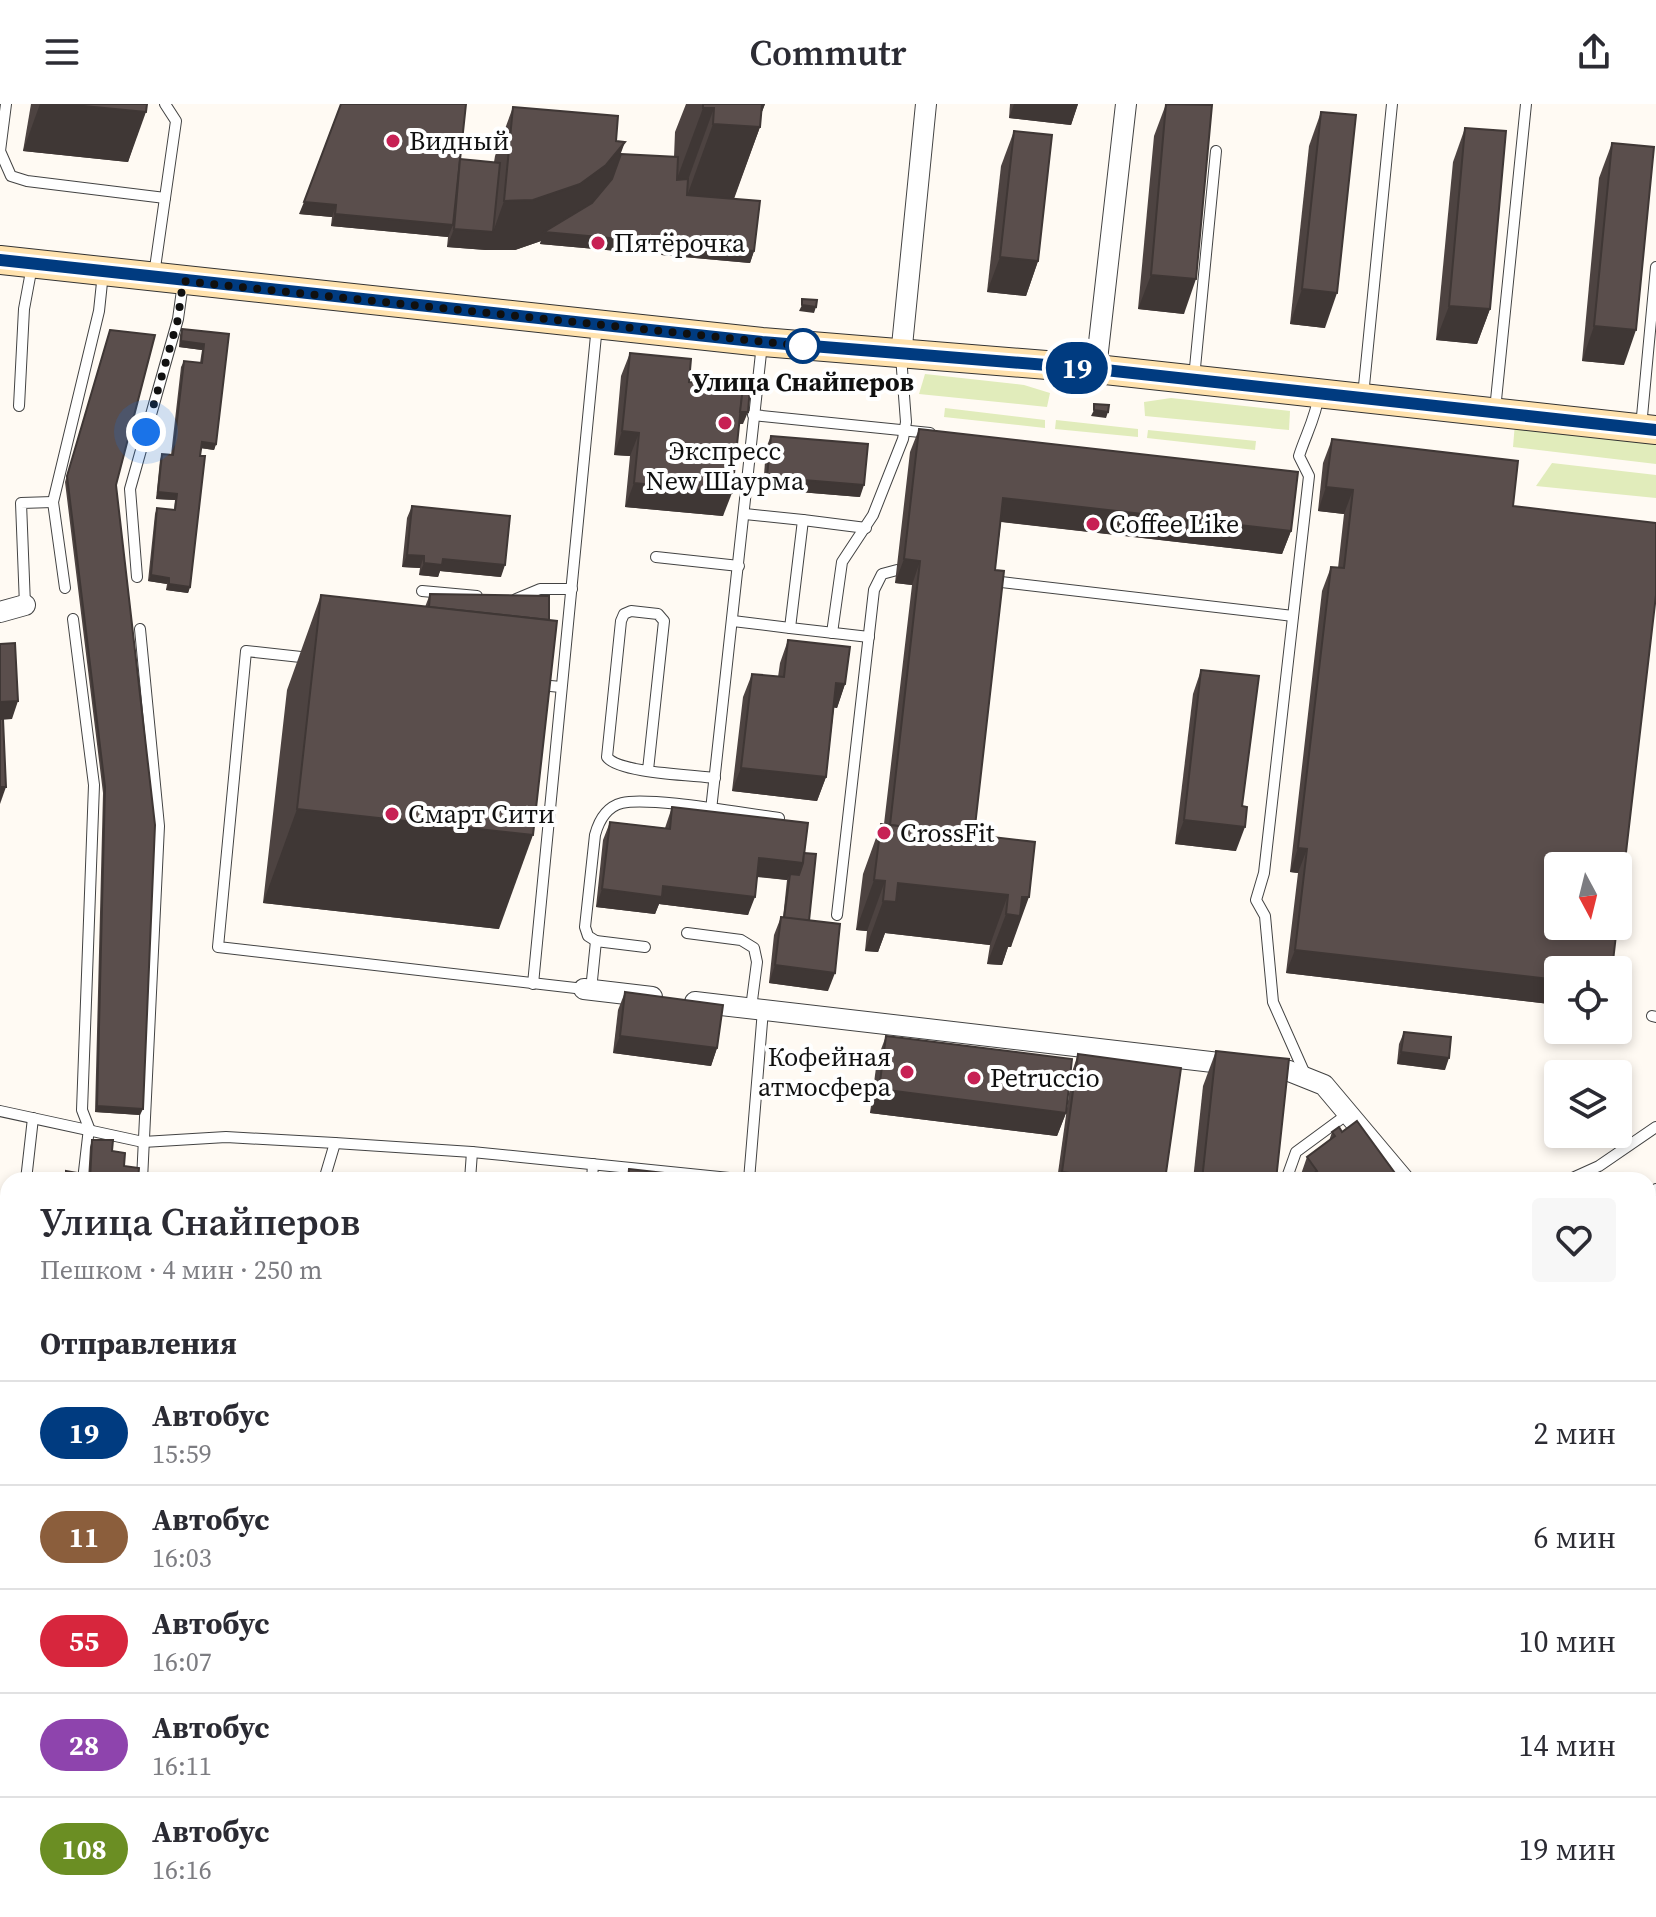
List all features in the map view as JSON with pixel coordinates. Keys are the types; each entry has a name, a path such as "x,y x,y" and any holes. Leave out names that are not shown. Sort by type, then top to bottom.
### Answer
{"main road":[{"path":"0,260 762,342 901,356 1096,369 1648,429"}],"street":[{"path":"901,356 926,104"},
{"path":"1096,369 1126,104"},
{"path":"0,612 25,605"},
{"path":"588,990 1270,1068 1305,1076 1324,1085 1397,1172"}],"lane":[{"path":"6,104 0,151 11,176 27,181 165,198"},
{"path":"154,277 176,121 165,104"},
{"path":"1362,398 1392,104"},
{"path":"1495,412 1526,104"},
{"path":"1193,380 1216,151"},
{"path":"19,406 24,309 32,264"},
{"path":"1648,429 1656,267"},
{"path":"65,588 53,502 99,311 103,271"},
{"path":"137,577 130,489 178,319 183,281"},
{"path":"533,984 597,324"},
{"path":"711,810 762,342"},
{"path":"832,633 842,562 866,528 905,430 901,356"},
{"path":"1305,1076 1273,1002 1265,916 1256,900 1264,873 1309,476 1299,456 1309,427 1316,419 1319,393"},
{"path":"753,415 936,434"},
{"path":"1294,475 1309,476"},
{"path":"25,605 21,503 53,502"},
{"path":"745,514 866,528"},
{"path":"790,628 803,520"},
{"path":"656,557 739,566"},
{"path":"837,915 876,583 882,574 897,570"},
{"path":"988,581 1293,616"},
{"path":"498,598 520,599 540,589 572,589"},
{"path":"422,591 483,597"},
{"path":"648,770 664,621 658,614 631,611 624,614 621,621 606,753 616,766 648,770 715,778"},
{"path":"73,619 94,785 82,1110 89,1128 84,1172"},
{"path":"733,621 869,637"},
{"path":"140,629 159,826 142,1172"},
{"path":"324,660 246,651 218,947 588,990 596,941"},
{"path":"528,683 561,687"},
{"path":"645,947 596,941 588,936 585,921 595,835 599,820 608,810 634,801 779,818"},
{"path":"687,933 741,940 754,948 757,1009 750,1172"},
{"path":"0,1111 143,1142 226,1137 335,1143 472,1152 672,1172"},
{"path":"1289,1172 1296,1152 1349,1113"},
{"path":"27,1172 33,1118"},
{"path":"1586,1172 1656,1127"},
{"path":"326,1172 335,1143"},
{"path":"471,1172 472,1152"},
{"path":"592,1172 593,1164"}],"green space":[{"path":"925,374 1024,385 1050,393 1047,407 919,394"},
{"path":"1171,398 1290,411 1289,430 1145,416 1144,402"},
{"path":"945,408 1045,420 1045,428 944,417"},
{"path":"1056,420 1138,429 1138,437 1055,429"},
{"path":"1515,423 1656,440 1656,464 1513,447"},
{"path":"1148,430 1256,441 1255,450 1147,438"},
{"path":"1552,463 1656,475 1656,498 1536,486"}],"building":[{"path":"63,104 147,104 146,112"},
{"name":"Видный","path":"341,104 466,104 453,225 335,214 336,205 304,202"},
{"path":"703,104 762,104 760,127 713,124 714,108 703,108"},
{"path":"1166,104 1212,105 1196,279 1151,275"},
{"path":"513,107 618,116 616,141 625,142 606,165 580,184 533,200 504,201"},
{"path":"1321,112 1356,115 1337,293 1302,289"},
{"path":"1465,128 1506,131 1490,309 1449,306"},
{"path":"1014,131 1052,135 1038,261 1000,257"},
{"path":"1612,143 1654,147 1636,330 1594,326"},
{"path":"621,154 678,157 677,180 688,179 687,195 760,201 754,251 544,232 592,203 612,179"},
{"path":"460,159 500,163 493,232 454,229"},
{"path":"802,299 817,300 816,307 802,305"},
{"path":"182,329 229,334 216,444 202,442 200,456 205,456 190,587 169,584 169,578 151,575 157,508 175,510 177,494 158,492 162,454 173,455 184,361 202,363 204,344 181,341"},
{"path":"110,330 155,335 116,485 155,825 143,1109 97,1106 105,787 67,476"},
{"path":"630,353 691,359 689,382 743,387 732,493 634,483 639,433 622,431"},
{"path":"740,386 750,387 748,412 740,412 743,387"},
{"path":"1094,404 1109,405 1108,412 1094,410"},
{"path":"919,429 1298,472 1291,531 1003,498 995,570 1004,571 974,835 890,825 920,561 904,559"},
{"path":"771,436 868,444 864,485 767,477"},
{"path":"1332,439 1518,461 1513,506 1656,523 1656,595 1626,852 1544,852 1544,940 1615,940 1614,956 1544,956 1544,978 1295,950 1307,849 1298,848 1331,567 1344,568 1353,490 1326,487"},
{"path":"412,506 510,516 505,565 443,559 442,565 424,563 424,556 407,555"},
{"path":"430,594 549,596 549,620 429,607"},
{"path":"321,595 557,621 533,835 297,809"},
{"path":"788,640 850,647 845,684 836,683 826,777 741,768 752,674 784,677"},
{"path":"15,643 18,701 0,702 0,644"},
{"path":"1201,670 1259,676 1242,806 1247,807 1245,827 1184,820"},
{"path":"0,719 3,719 6,787 0,787"},
{"path":"672,807 808,823 803,863 759,858 755,897 663,886 662,897 602,889 610,822 670,829"},
{"path":"881,824 1035,842 1029,897 1022,897 1020,916 1006,914 1008,895 898,883 896,902 883,901 885,881 874,880"},
{"path":"804,853 816,854 809,921 784,918 790,874 799,875"},
{"path":"781,917 840,924 835,973 775,965"},
{"path":"625,992 723,1005 717,1048 620,1036"},
{"path":"1404,1032 1451,1037 1449,1058 1401,1052"},
{"path":"886,1036 1072,1059 1066,1113 879,1089"},
{"path":"1216,1051 1289,1059 1277,1172 1203,1172"},
{"path":"1078,1054 1181,1068 1166,1172 1062,1172"},
{"path":"1357,1121 1394,1172 1316,1172 1307,1157 1335,1136 1332,1132 1339,1127 1342,1132"},
{"path":"92,1140 113,1140 112,1151 125,1153 124,1166 139,1168 139,1172 90,1172"}],"bus line":[{"name":"19","path":"0,260 762,342 901,356 1096,369 1656,430"}],"place":[{"name":"Видный","path":"393,141"},
{"name":"Пятёрочка","path":"598,243"},
{"name":"Улица Снайперов","path":"803,346"},
{"name":"Экспресс New Шаурма","path":"725,423"},
{"name":"Coffee Like","path":"1093,524"},
{"name":"Смарт Сити","path":"392,814"},
{"name":"CrossFit","path":"884,833"},
{"name":"Кофейная атмосфера","path":"907,1072"},
{"name":"Petruccio","path":"974,1078"}],"route":[{"path":"146,432 178,319 183,281 803,346"}]}
